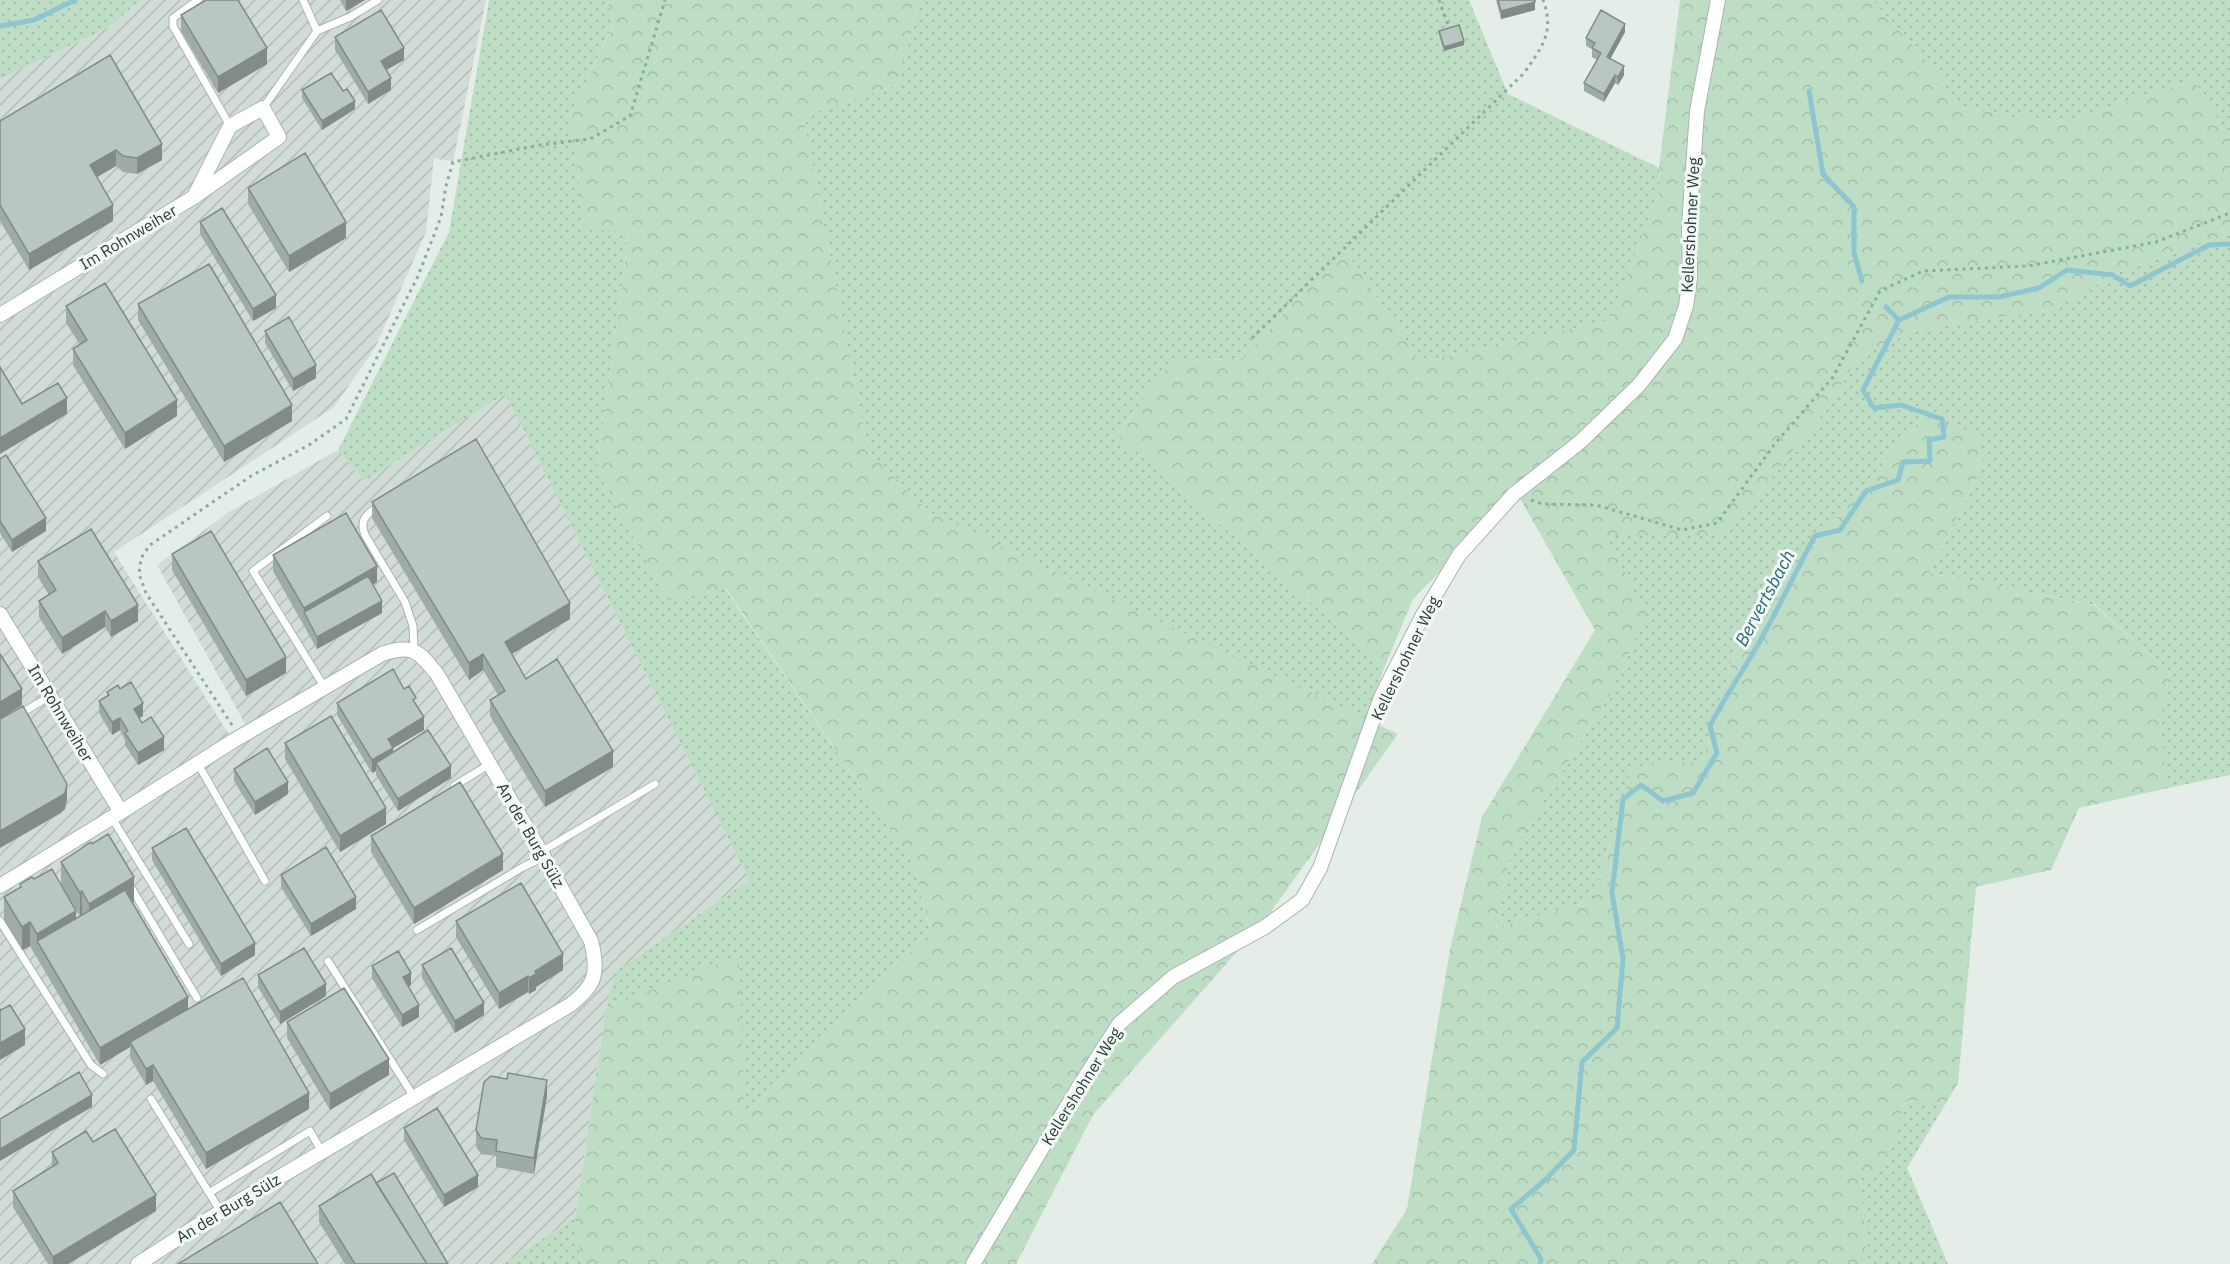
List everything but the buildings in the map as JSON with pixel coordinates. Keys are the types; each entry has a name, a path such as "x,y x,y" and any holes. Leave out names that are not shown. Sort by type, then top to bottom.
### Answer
{"street":[{"name":"Kellershohner Weg","path":"973,1264 1119,1024 1173,977 1265,927 1302,900 1320,868 1381,697 1423,615 1459,555 1514,494 1580,441 1639,385 1676,339 1686,306 1690,278 1689,226 1697,111 1718,0"},
{"path":"230,126 263,108"},
{"name":"Im Rohnweiher","path":"0,315 194,197 279,137 263,108"},
{"name":"Im Rohnweiher","path":"194,197 230,126"},
{"name":"Im Rohnweiher","path":"0,614 50,696 117,815"},
{"path":"1,884 99,833 117,815 240,737 382,654 400,648 414,650"},
{"name":"An der Burg Sülz","path":"138,1264 221,1212 570,1005 582,996 595,977 595,957 591,941 437,674 414,650"}],"lane":[{"path":"198,0 173,18 173,26 230,126"},
{"path":"303,0 317,31"},
{"path":"263,108 317,31 350,17 378,0"},
{"path":"390,500 364,517 361,526 405,602 413,626 414,650"},
{"path":"325,688 254,571 327,516"},
{"path":"10,720 50,696"},
{"path":"198,764 265,881"},
{"path":"454,787 490,764"},
{"path":"417,930 543,855 655,784"},
{"path":"117,815 189,944"},
{"path":"126,878 197,998"},
{"path":"0,921 91,1065 103,1074"},
{"path":"328,961 414,1097"},
{"path":"151,1099 221,1212"},
{"path":"209,1193 310,1131 322,1152"}],"path":[{"path":"240,737 146,593 139,574 141,558 150,545 166,533 251,476 309,445 346,419 418,276 441,218 446,186 453,162 540,145 590,139 630,116 665,0"},
{"path":"1439,0 1448,25"},
{"path":"1252,338 1524,73 1545,44 1549,16 1543,0"},
{"path":"1514,494 1542,504 1596,505 1682,530 1717,523 1774,445 1833,377 1880,291 1923,271 2028,266 2156,243 2230,213"}],"shaded area":[{"path":"141,0 486,0 453,162 434,158 426,232 375,348 334,407 114,552 233,741 249,731 157,565 229,512 338,450 364,481 505,394 749,880 615,972 606,1008 575,1218 503,1264 0,1264 0,79 109,27"}],"green space":[{"path":"0,0 141,0 109,27 0,79"},
{"path":"489,0 608,0 613,25 570,116 629,232 597,469 668,601 725,589 913,863 931,934 743,1117 739,956 606,1008 615,972 749,880 505,394 364,481 338,450 449,232"},
{"path":"608,0 917,0 919,6 897,85 803,116 868,451 929,512 1398,734 1265,920 1093,1115 1016,1264 582,1264 575,1218 606,1008 739,955 744,1116 931,933 913,863 726,589 668,601 597,469 629,233 585,229 570,116 613,26"},
{"path":"917,0 1469,0 1508,94 1659,168 1660,189 1611,320 1421,362 1342,246 1245,358 1170,362 1117,435 1385,666 1365,720 929,512 868,451 803,116 897,85 919,6"},
{"path":"1680,0 1872,0 1921,55 1962,108 2067,122 2194,80 2230,139 2230,235 2201,242 2120,272 2053,309 1911,331 1858,358 1826,410 1725,536 1605,536 1646,613 1612,691 1510,855 1496,928 1593,900 1632,768 1703,760 1741,630 1923,417 1978,433 1984,463 1929,573 2094,605 2170,672 2160,727 2168,788 2079,808 2051,870 1976,887 1958,1083 1946,1103 1905,1101 1885,1168 1861,1178 1867,1264 1372,1264 1407,1209 1450,949 1482,817 1595,630 1517,493 1413,599 1385,666 1117,435 1170,362 1245,358 1342,246 1421,362 1611,320 1660,189 1659,168"},
{"path":"1872,0 2230,0 2230,139 2194,80 2067,122 1962,108 1921,55"},
{"path":"2230,235 2230,775 2168,788 2160,727 2170,672 2095,605 1929,573 1984,463 1923,417 1741,630 1703,760 1632,768 1593,900 1496,928 1510,855 1612,691 1605,536 1725,536 1826,410 1858,358 1911,331 2053,309 2120,272 2201,242"},
{"path":"1905,1101 1946,1103 1907,1168 1948,1264 1867,1264 1861,1178 1885,1168"},
{"path":"575,1218 582,1264 503,1264"}],"waterway":[{"path":"0,26 34,20 75,0"},
{"path":"1809,91 1823,174 1854,207 1854,253 1862,281"},
{"name":"Bervertsbach","path":"1540,1264 1541,1259 1511,1209 1545,1180 1574,1150 1582,1062 1617,1028 1623,959 1612,893 1623,799 1641,785 1663,801 1693,793 1717,753 1710,726 1759,642 1815,536 1840,530 1866,491 1898,480 1903,462 1930,461 1929,440 1944,437 1942,419 1901,405 1874,408 1863,390 1899,320 1949,297 1999,297 2039,288 2067,270 2113,275 2130,286 2209,245 2230,244"},
{"path":"1886,307 1899,320"}]}
